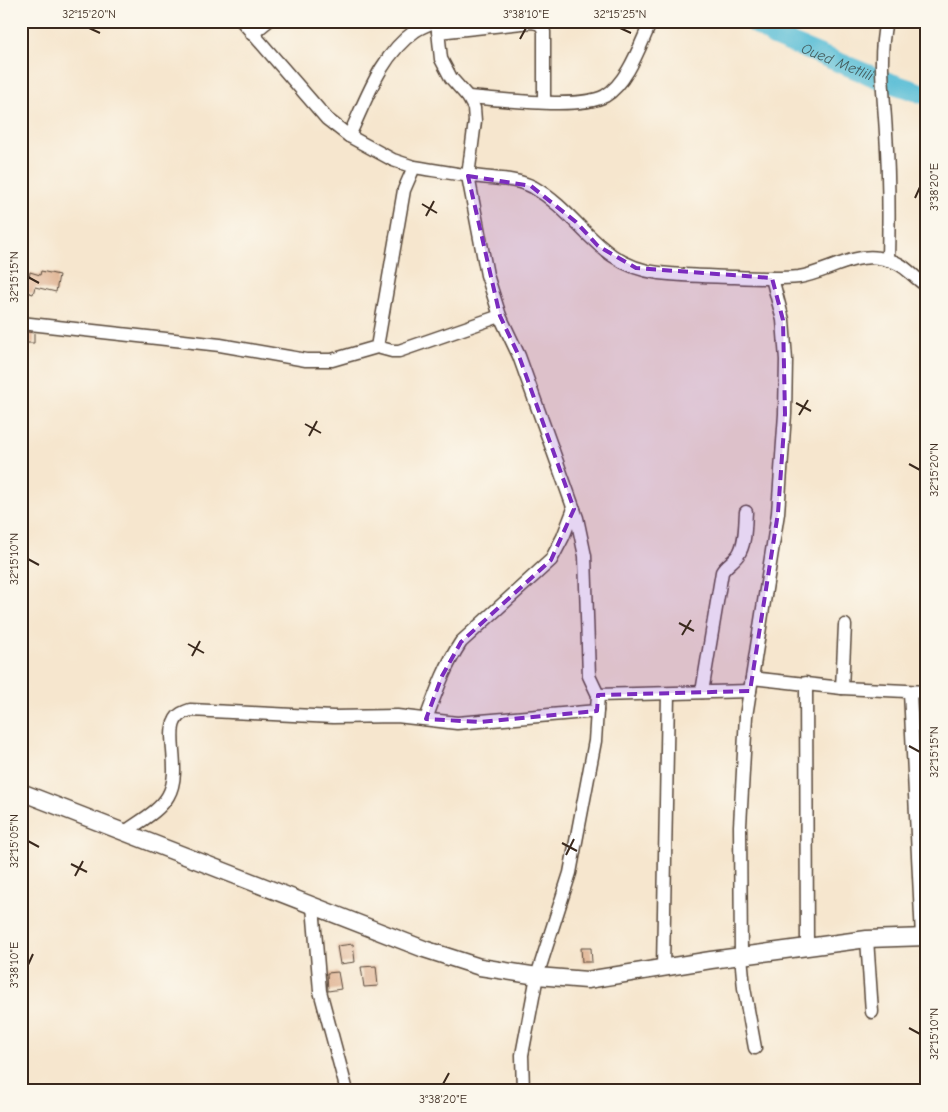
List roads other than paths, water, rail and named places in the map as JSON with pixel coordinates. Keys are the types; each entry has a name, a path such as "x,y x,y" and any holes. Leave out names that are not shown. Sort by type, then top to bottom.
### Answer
{"street":[{"path":"242,21 327,119 349,136 393,160 414,167 514,181 531,186 576,222 598,246 620,262 658,273 772,278 798,277 821,272 862,257 878,257 896,262 907,268 927,286"},
{"path":"252,34 268,21"},
{"path":"468,97 566,103 588,102 605,95 620,81 636,58 648,26 648,21"},
{"path":"886,21 883,32 882,80 888,198 888,260"},
{"path":"349,136 382,65 398,46 416,30 437,25 538,23 542,26 544,32 544,102"},
{"path":"437,25 441,59 451,78 468,97 474,108 475,121 468,176 487,275 500,316 519,356 574,509 585,556 589,676 598,696 595,741 570,873 537,976 522,1055 523,1091"},
{"path":"377,347 404,190 414,167"},
{"path":"755,1048 744,988 741,956 740,826 746,716 778,513 785,414 786,360 783,320 772,278"},
{"path":"21,324 220,345 306,360 332,360 377,347 399,351 500,316"},
{"path":"426,719 442,676 461,642 551,560 564,536 574,509"},
{"path":"702,692 722,572 725,566 740,553 743,545 746,512"},
{"path":"842,688 845,625"},
{"path":"806,683 807,947"},
{"path":"598,696 702,692 751,685 806,683 842,688 927,692"},
{"path":"21,792 424,949 480,967 537,976 587,980 867,939 925,937 910,692"},
{"path":"662,968 668,694"},
{"path":"124,833 168,797 173,784 175,768 174,722 180,714 190,710 333,717 396,716 457,723 597,710"},
{"path":"314,906 320,991 347,1091"},
{"path":"867,939 872,1012"}],"waterway":[{"name":"Oued Metlili","path":"752,21 774,36 882,80 927,95"}]}
